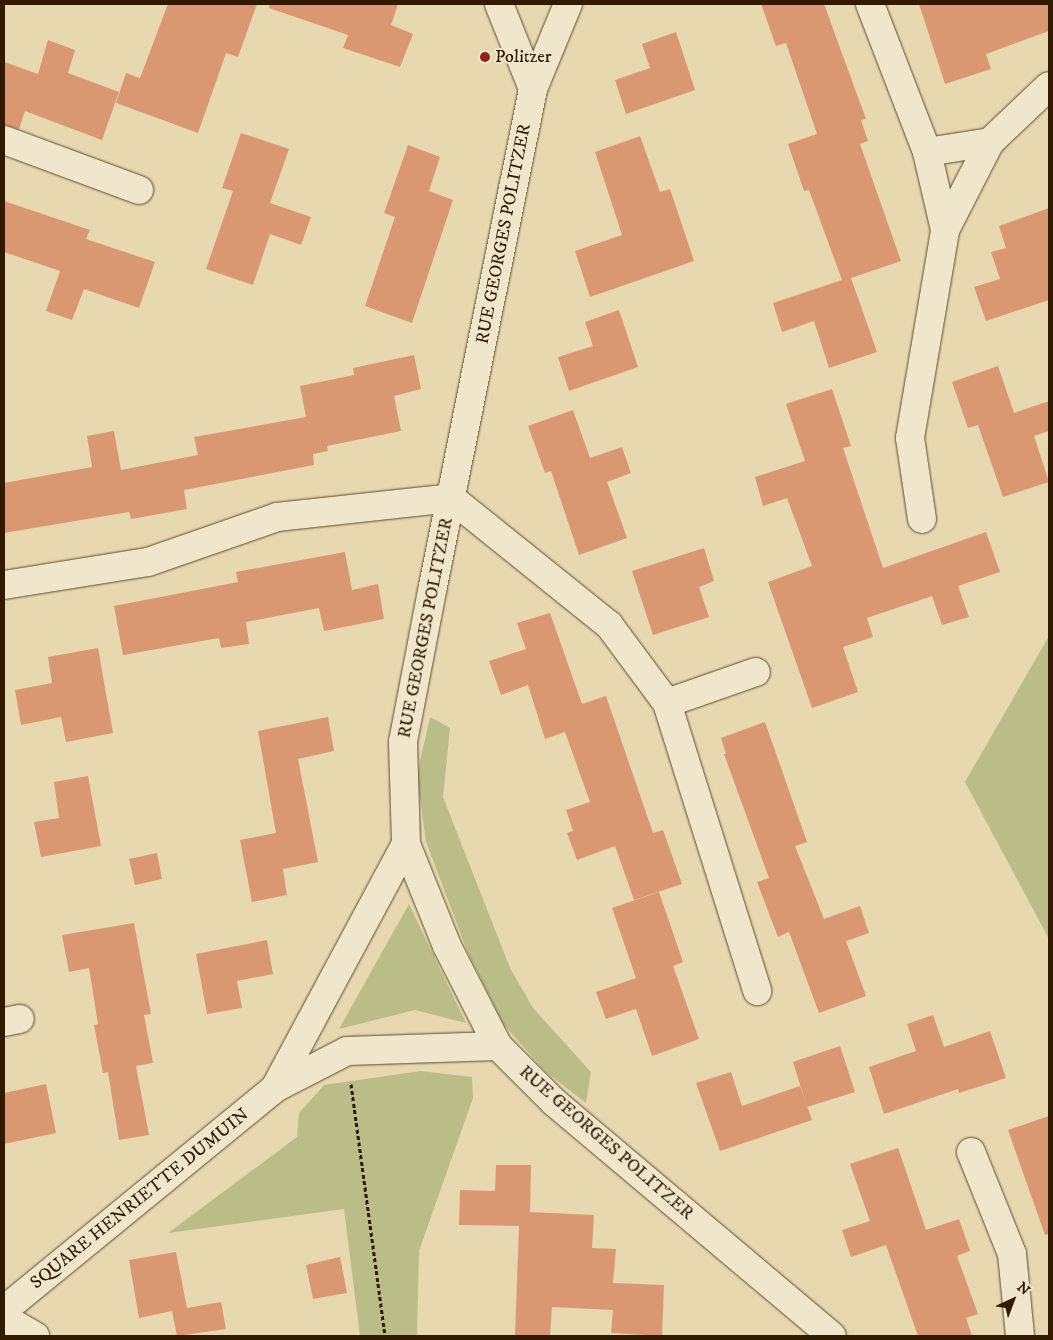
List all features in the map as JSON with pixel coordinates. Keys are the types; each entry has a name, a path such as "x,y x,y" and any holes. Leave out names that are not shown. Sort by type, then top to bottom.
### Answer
{"street":[{"path":"500,4 533,89"},
{"name":"RUE GEORGES POLITZER","path":"568,4 533,89 403,742 406,844 446,946 498,1046 554,1102 832,1336"},
{"path":"870,4 927,152 945,230"},
{"path":"922,519 910,438 945,230 990,142 1049,86"},
{"path":"4,140 139,190"},
{"path":"927,152 990,142"},
{"name":"RUE GEORGES POLITZER","path":"4,585 148,562 277,517 451,498 609,625 667,703 757,991"},
{"path":"667,703 756,672"},
{"path":"275,1088 406,844"},
{"path":"275,1088 347,1051 498,1046"},
{"name":"SQUARE HENRIETTE DUMUIN","path":"4,1310 275,1088"},
{"path":"971,1152 1012,1254 1020,1336"},
{"path":"4,1318 35,1336"}],"path":[{"path":"347,1051 385,1336"}],"green space":[{"path":"1049,636 1049,939 965,782"},
{"path":"430,717 450,728 443,797 510,968 533,1008 591,1072 586,1103 546,1072 504,1025 468,953 426,842 417,775"},
{"path":"409,904 466,1023 415,1010 339,1029"},
{"path":"421,1071 472,1077 473,1098 419,1251 417,1336 360,1336 344,1209 168,1233 297,1137 299,1113 324,1085"}],"building":[{"path":"168,4 257,4 238,57 226,53 198,133 116,103 126,73 140,78"},
{"path":"270,4 398,4 391,25 413,34 400,67 343,48 348,35 269,8"},
{"path":"761,4 824,4 866,119 861,120 868,141 860,144 901,261 851,278 877,352 829,368 814,321 782,332 773,303 842,280 809,190 804,191 788,144 817,134 786,43 776,46"},
{"path":"919,4 1049,4 1049,31 986,54 991,69 945,84"},
{"path":"676,32 695,90 626,114 615,80 650,68 642,44"},
{"path":"48,40 75,50 68,73 119,92 102,140 25,111 19,129 4,125 4,62 38,74"},
{"path":"241,133 289,149 270,203 311,217 301,245 270,234 253,285 206,269 233,191 222,188"},
{"path":"640,136 660,192 670,189 694,261 590,297 575,251 622,235 595,152"},
{"path":"408,145 440,157 429,191 453,200 412,323 365,306 395,217 384,213"},
{"path":"4,201 90,230 86,239 155,262 139,308 84,289 72,320 46,311 60,271 4,252"},
{"path":"1049,208 1049,300 986,321 974,287 1000,279 991,252 1006,248 999,226"},
{"path":"619,310 638,367 569,391 558,357 593,346 585,322"},
{"path":"414,355 421,389 394,396 401,431 327,446 328,451 313,454 314,465 184,490 187,509 131,519 129,512 4,533 4,483 92,467 87,436 114,431 121,470 198,455 194,437 306,417 300,386 354,375 353,368"},
{"path":"998,366 1014,413 1049,401 1049,431 1034,436 1049,482 1003,497 978,425 968,428 952,382"},
{"path":"832,389 851,446 843,448 883,568 986,532 1000,572 958,586 969,617 942,625 932,596 867,618 873,637 843,647 858,692 812,708 768,582 812,566 787,498 763,506 755,477 805,461 786,404"},
{"path":"573,410 590,458 622,447 631,473 607,482 627,538 579,555 551,471 545,473 528,426"},
{"path":"704,548 714,581 699,587 709,617 653,635 632,571"},
{"path":"345,552 352,590 378,584 384,619 324,631 319,608 246,622 249,644 221,648 219,638 123,655 114,606 238,582 236,572"},
{"path":"550,613 582,704 606,696 653,833 663,830 682,884 634,900 615,846 577,860 567,833 573,831 566,810 590,802 565,732 545,739 528,685 501,695 489,661 526,649 517,623"},
{"path":"98,648 113,733 66,742 61,717 21,725 15,690 52,683 48,657"},
{"path":"328,717 334,751 298,759 318,862 283,869 287,895 252,902 240,840 276,833 258,731"},
{"path":"765,722 807,842 795,846 824,919 860,906 869,933 846,941 866,996 819,1013 789,932 778,937 757,882 769,878 724,754 726,754 721,738"},
{"path":"88,776 101,846 41,857 34,822 59,818 54,782"},
{"path":"157,853 162,879 135,885 129,859"},
{"path":"659,892 683,962 673,966 699,1039 652,1056 636,1009 606,1019 596,992 636,978 612,908"},
{"path":"134,923 151,1014 144,1015 153,1063 136,1066 149,1135 119,1140 108,1072 103,1073 94,1025 98,1024 89,968 69,972 62,935"},
{"path":"267,940 273,974 237,981 242,1008 207,1014 196,954"},
{"path":"933,1015 944,1047 990,1031 1006,1078 959,1093 958,1089 884,1114 869,1067 916,1051 907,1024"},
{"path":"840,1046 855,1092 807,1107 793,1062"},
{"path":"731,1072 742,1106 800,1086 812,1120 720,1151 696,1083"},
{"path":"46,1084 56,1133 4,1144 4,1093"},
{"path":"1049,1116 1049,1234 1045,1235 1008,1130"},
{"path":"898,1148 926,1230 959,1219 970,1251 957,1256 978,1314 966,1318 972,1336 918,1336 886,1245 851,1257 842,1230 870,1221 850,1164"},
{"path":"496,1165 531,1165 530,1212 594,1215 592,1248 616,1249 613,1283 664,1285 662,1336 611,1333 613,1310 552,1307 550,1336 515,1336 519,1226 459,1225 460,1190 495,1191"},
{"path":"176,1252 187,1308 221,1302 226,1329 177,1336 172,1311 139,1318 129,1260"},
{"path":"340,1257 347,1293 313,1299 306,1265"}],"place":[{"name":"Politzer","path":"485,57"}]}
